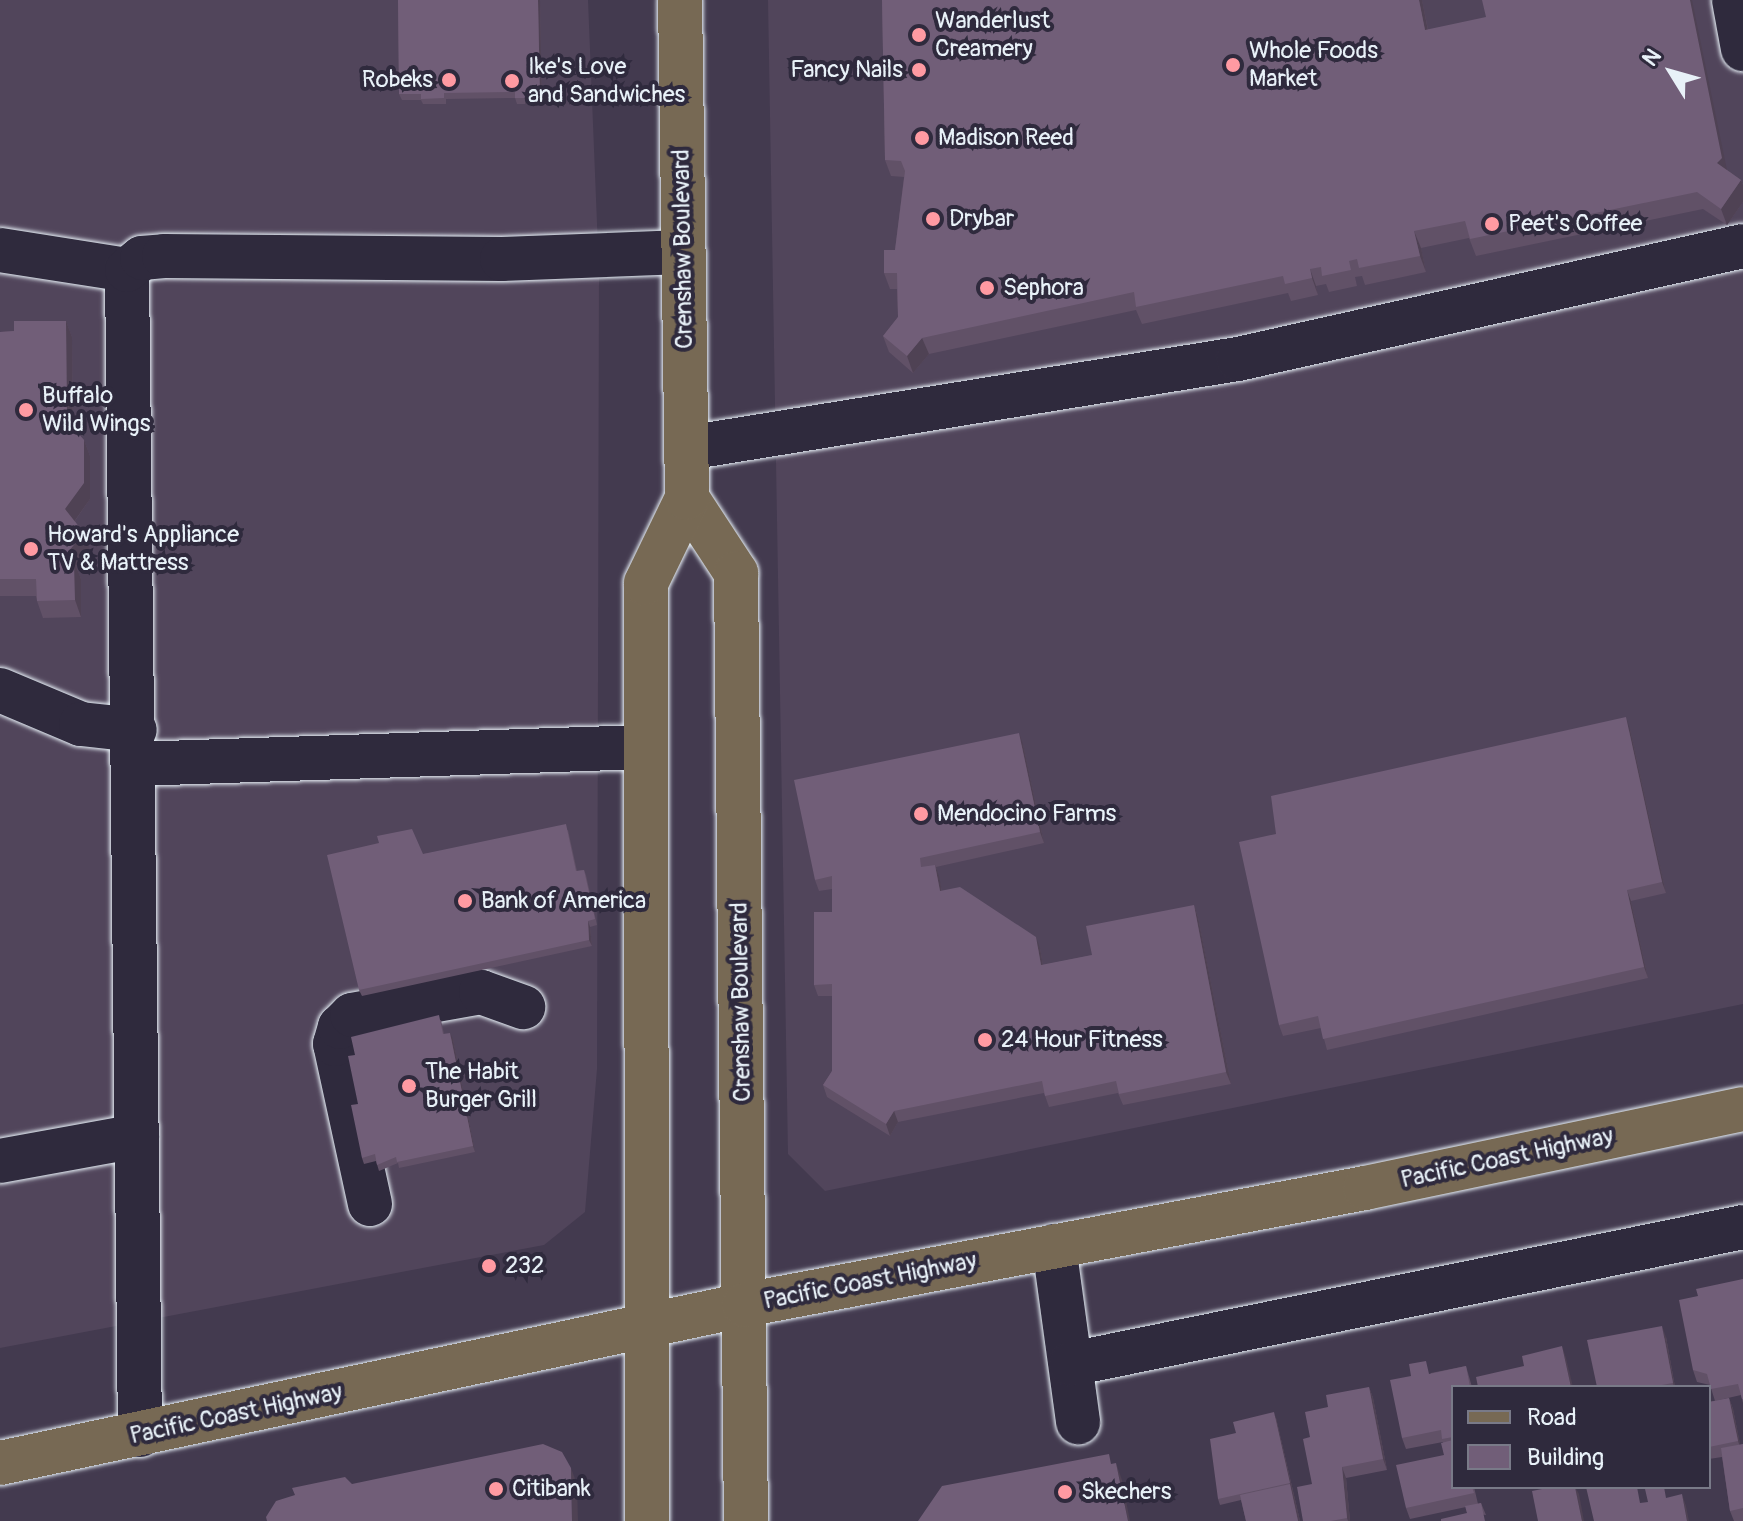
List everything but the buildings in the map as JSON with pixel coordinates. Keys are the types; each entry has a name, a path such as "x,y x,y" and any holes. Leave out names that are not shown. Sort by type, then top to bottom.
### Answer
{"main road":[{"name":"Crenshaw Boulevard","path":"647,1521 646,583 687,498 680,0"},
{"name":"Crenshaw Boulevard","path":"687,498 736,573 746,1521"},
{"name":"Pacific Coast Highway","path":"0,1463 744,1305 1743,1109"}],"lane":[{"path":"1734,0 1743,49"},
{"path":"687,448 1238,359 1743,246"},
{"path":"0,250 127,270 142,258 164,256 502,259 683,252"},
{"path":"127,270 135,747 140,1435"},
{"path":"0,690 135,747 646,747"},
{"path":"370,1204 335,1044 340,1027 352,1015 481,992 523,1007"},
{"path":"0,1161 137,1136"},
{"path":"1071,1364 1743,1227"},
{"path":"1054,1246 1078,1422"}],"shaded area":[{"path":"0,0 588,0 599,273 597,1069 585,1212 544,1245 0,1348"},
{"path":"768,0 1743,0 1743,1004 825,1191 788,1154"}],"place":[{"name":"Wanderlust Creamery","path":"919,35"},
{"name":"Whole Foods Market","path":"1233,65"},
{"name":"Fancy Nails","path":"919,70"},
{"name":"Robeks","path":"449,80"},
{"name":"Ike's Love and Sandwiches","path":"512,81"},
{"name":"Madison Reed","path":"922,138"},
{"name":"Drybar","path":"933,219"},
{"name":"Peet's Coffee","path":"1492,224"},
{"name":"Sephora","path":"987,288"},
{"name":"Buffalo Wild Wings","path":"26,410"},
{"name":"Howard's Appliance TV & Mattress","path":"31,549"},
{"name":"Mendocino Farms","path":"921,814"},
{"name":"Bank of America","path":"465,901"},
{"name":"24 Hour Fitness","path":"985,1040"},
{"name":"The Habit Burger Grill","path":"409,1086"},
{"name":"232","path":"489,1266"},
{"name":"Citibank","path":"496,1489"},
{"name":"Skechers","path":"1065,1492"}]}
